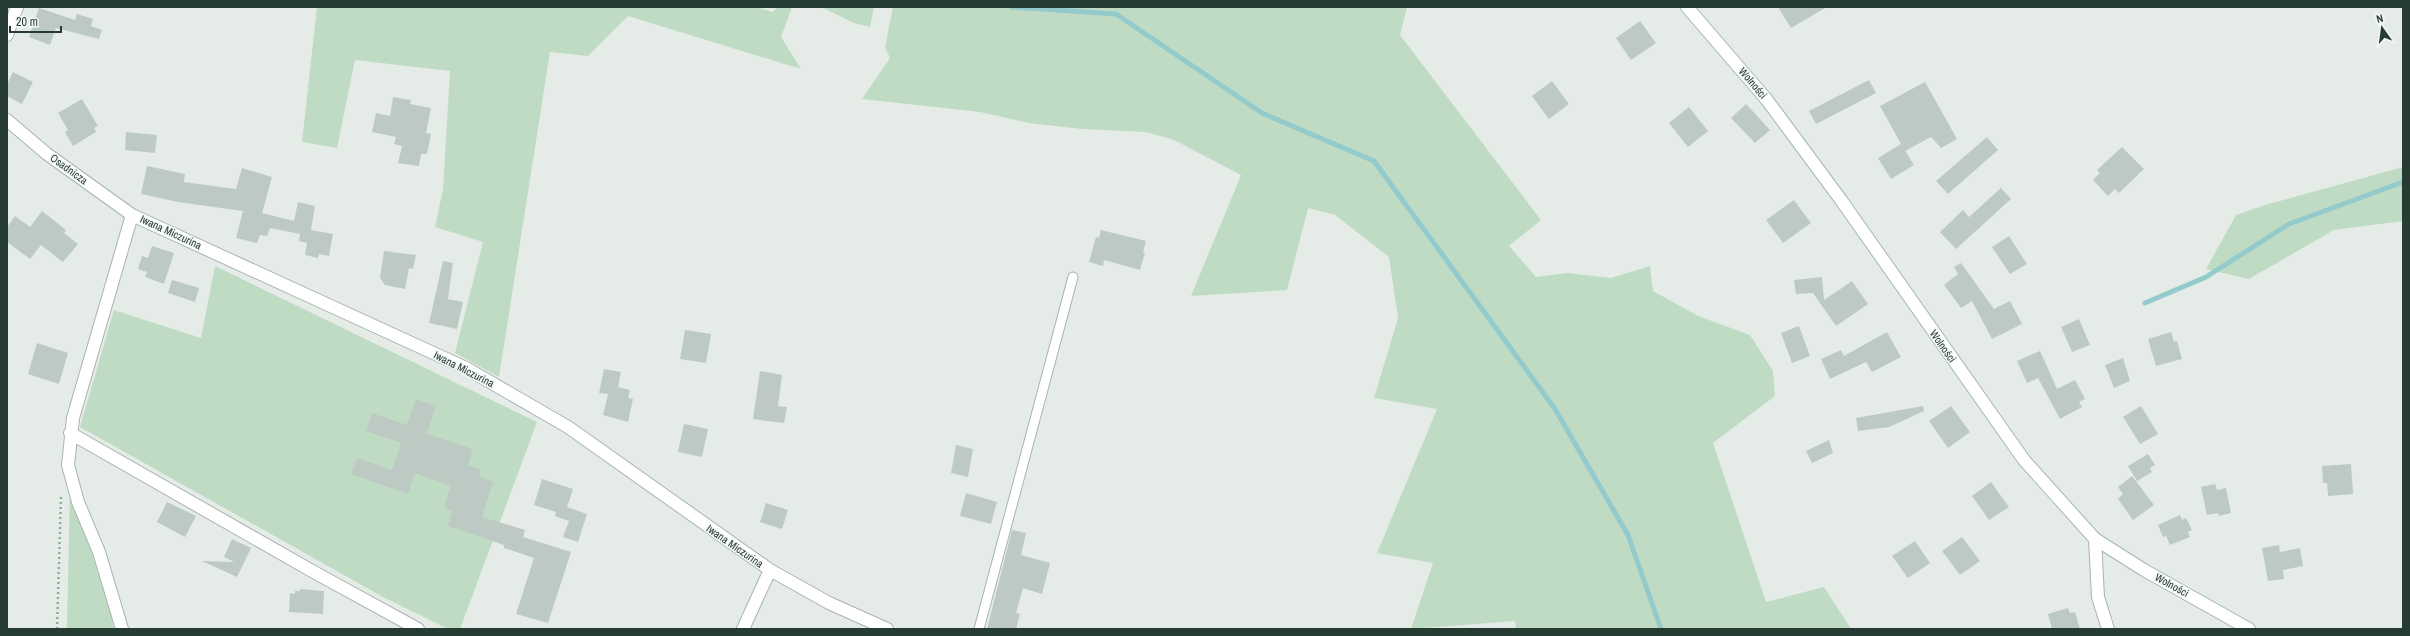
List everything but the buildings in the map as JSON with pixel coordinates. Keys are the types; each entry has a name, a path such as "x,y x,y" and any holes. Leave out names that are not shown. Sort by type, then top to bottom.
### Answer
{"street":[{"path":"7,35 18,7"},
{"name":"Wolności","path":"1688,7 1781,118 1841,200 2024,460 2095,539 2144,570 2249,629"},
{"name":"Osadnicza","path":"7,120 48,154 132,215"},
{"path":"122,629 99,552 78,502 68,465 70,433 132,215"},
{"name":"Iwana Miczurina","path":"132,215 466,368 568,427 770,570 830,603 887,629"},
{"path":"70,433 312,572 418,629"},
{"path":"2095,539 2098,598 2108,629"},
{"name":"Iwana Miczurina","path":"743,629 770,570"}],"lane":[{"path":"979,629 1073,277"}],"path":[{"path":"57,629 61,492"}],"green space":[{"path":"317,7 755,7 773,12 777,7 792,7 781,37 801,69 628,16 588,56 550,52 499,377 455,353 483,242 435,227 443,189 450,71 355,60 337,148 302,142"},
{"path":"821,7 874,7 870,27 854,23"},
{"path":"893,7 1407,7 1400,35 1541,220 1509,246 1536,277 1567,273 1611,278 1650,266 1653,291 1698,316 1750,335 1773,371 1775,396 1713,443 1766,602 1824,587 1851,629 1516,629 1515,621 1411,629 1433,563 1377,553 1437,409 1374,398 1398,318 1389,257 1335,215 1308,208 1287,290 1191,296 1241,175 1174,140 1146,132 1082,129 1029,123 980,112 862,99 890,58 885,47"},
{"path":"2403,167 2403,221 2334,230 2249,279 2206,269 2236,215 2265,205"},
{"path":"215,266 537,422 460,629 448,629 383,597 80,427 114,310 201,338"},
{"path":"70,485 110,610 114,629 67,629"}],"waterway":[{"path":"1012,7 1116,14 1262,113 1374,161 1555,409 1628,535 1661,629"},
{"path":"2145,303 2206,277 2289,224 2403,182"}]}
